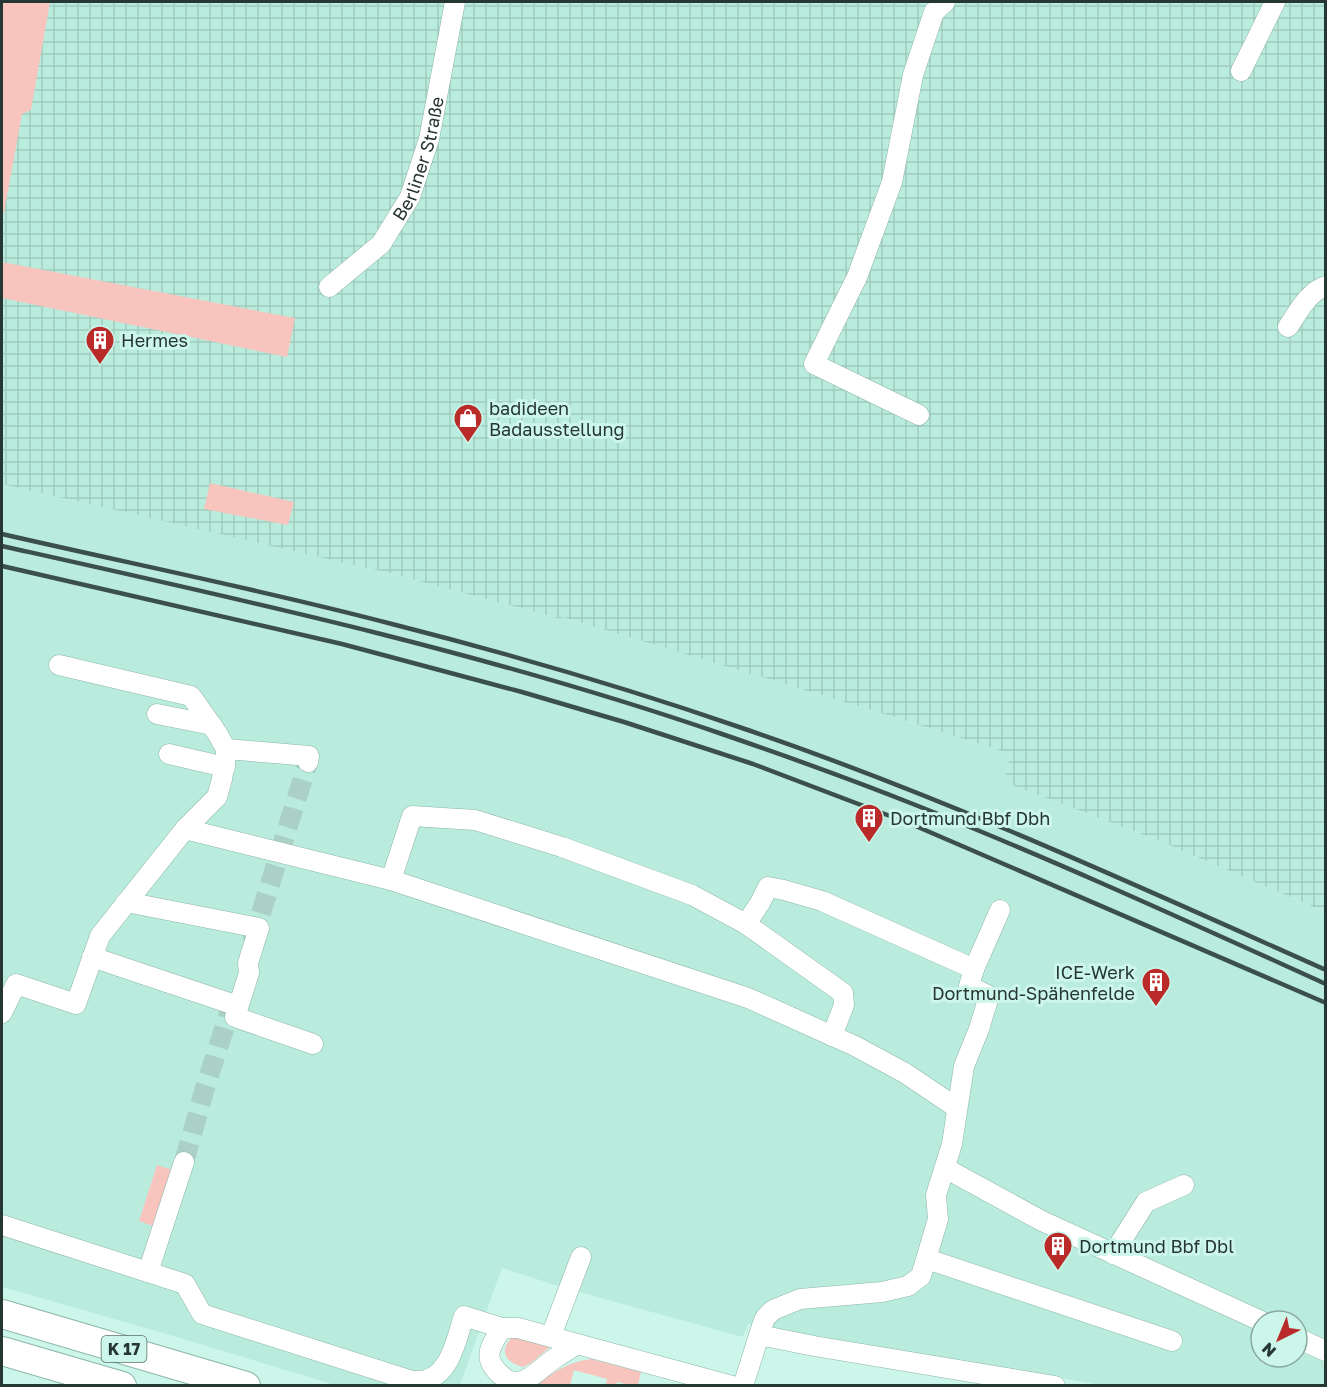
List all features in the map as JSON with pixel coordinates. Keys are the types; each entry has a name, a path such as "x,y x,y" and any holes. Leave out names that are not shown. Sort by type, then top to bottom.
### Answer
{"highway":[{"name":"K 17","path":"2,1314 246,1386"},
{"name":"K 17","path":"2,1351 122,1386"}],"street":[{"name":"Berliner Straße","path":"329,286 381,244 410,198 429,139 455,2"},
{"path":"919,415 814,364 857,277 892,183 913,75 934,12 945,2"},
{"path":"1241,71 1275,2"},
{"path":"1288,327 1305,302 1319,288 1326,286"},
{"path":"2,1013 9,982 76,1004 100,936 185,829 217,797 225,758 212,725 191,696 59,665"},
{"path":"157,714 212,725"},
{"path":"169,754 225,758 309,756 308,762"},
{"path":"391,880 412,816 475,820 562,847 692,895 746,924 843,993 844,1005 832,1036"},
{"path":"185,829 391,880 748,998 855,1046 905,1073 957,1108"},
{"path":"746,924 768,887 784,890 822,901 974,969"},
{"path":"126,902 259,928 248,963 249,973 235,1017 313,1044"},
{"path":"742,1386 765,1318 772,1310 800,1299 882,1292 908,1286 921,1276 938,1219 936,1195 952,1144 964,1066 989,996 969,986 1000,910"},
{"path":"92,957 232,1004"},
{"path":"148,1272 184,1162"},
{"path":"945,1168 1042,1221 1249,1316"},
{"path":"1113,1254 1146,1202 1184,1185"},
{"path":"2,1225 184,1284 202,1314 412,1381 428,1380 441,1371 449,1359 464,1316 502,1328 518,1328 550,1336 732,1386"},
{"path":"550,1336 581,1257"},
{"path":"927,1260 1172,1341"},
{"path":"502,1328 490,1345 489,1358 495,1370 506,1380 517,1383 577,1344"},
{"path":"759,1335 1055,1386"},
{"path":"1309,1343 1326,1351"}],"shaded area":[{"path":"2,2 1325,2 1325,912 1160,841 1004,782 1010,754 999,750 563,617 561,619 385,572 2,484"},
{"path":"2,2 50,2 31,110 22,114 4,213 2,213"},
{"path":"2,262 295,318 287,357 2,298"},
{"path":"2,479 385,572 561,619 562,616 1010,753 1004,782 1160,841 1325,912 1325,1385 1101,1385 748,1324 743,1337 568,1289 502,1268 460,1385 335,1385 2,1287"},
{"path":"210,483 294,502 288,525 204,509"},
{"path":"157,1165 175,1171 156,1227 139,1221"},
{"path":"516,1334 550,1347 531,1363 523,1367 517,1365 509,1360 505,1352 509,1341"},
{"path":"591,1359 641,1372 638,1385 617,1382 616,1385 606,1385 607,1379 574,1370 570,1385 536,1385 568,1365"}],"tunnel":[{"path":"252,942 308,762"},
{"path":"184,1162 235,995"}],"railway":[{"path":"2,534 246,588 392,624 568,672 699,713 817,754 964,812 1326,970"},
{"path":"2,546 274,608 455,653 634,705 722,734 842,777 965,825 1120,891 1326,984"},
{"path":"2,566 342,644 522,692 753,764 911,824 1326,1003"}],"place":[{"name":"Hermes","path":"100,366"},
{"name":"badideen Badausstellung","path":"468,444"},
{"name":"Dortmund Bbf Dbh","path":"869,844"},
{"name":"ICE-Werk Dortmund-Spähenfelde","path":"1156,1008"},
{"name":"Dortmund Bbf Dbl","path":"1058,1272"}]}
